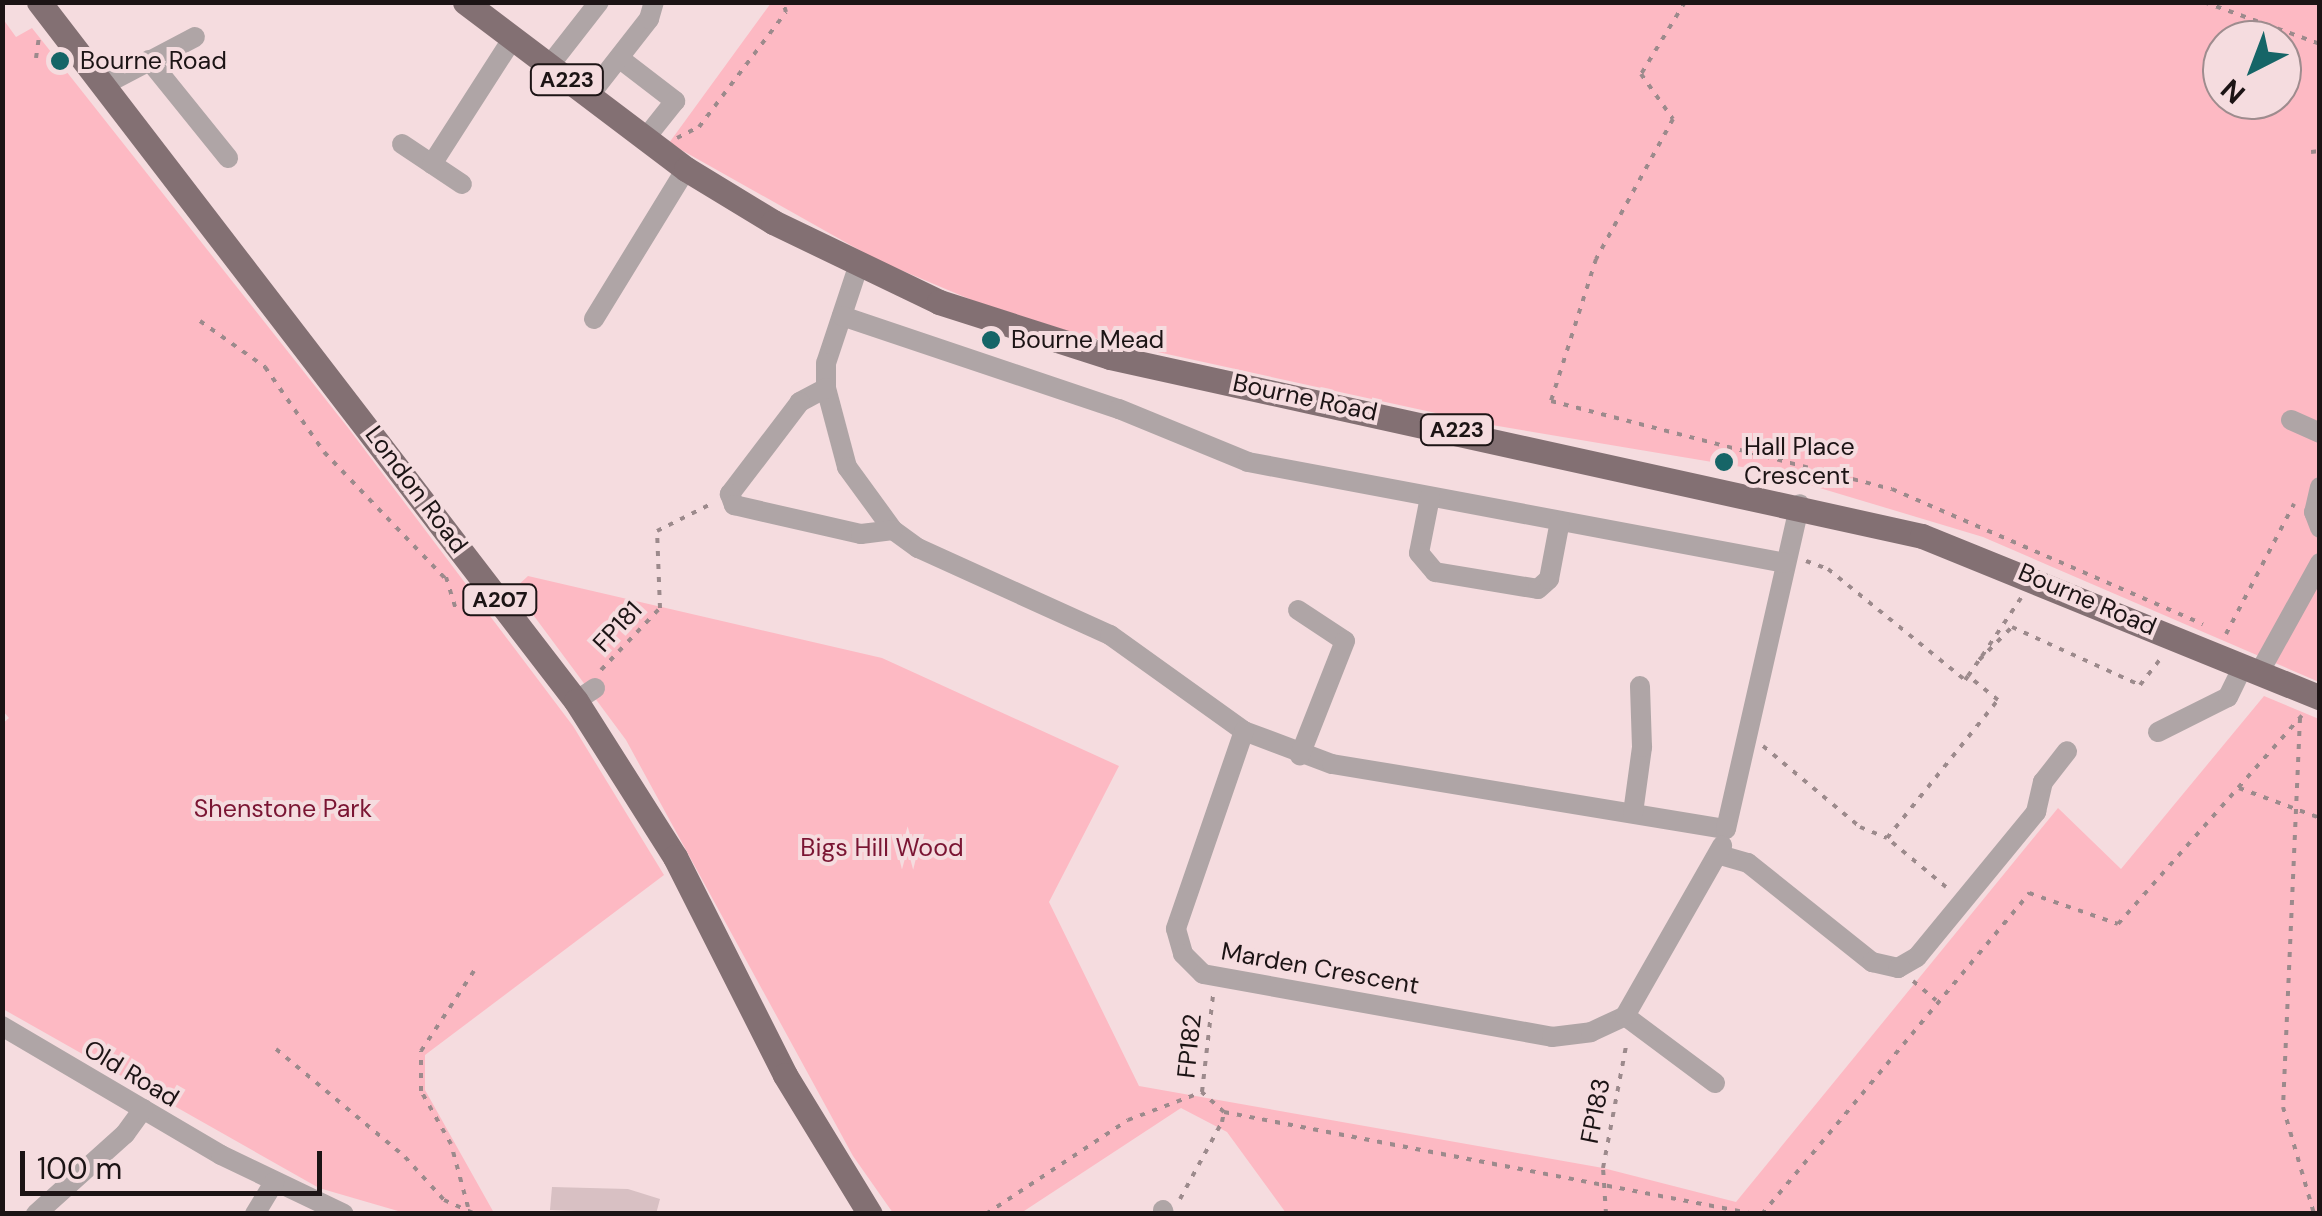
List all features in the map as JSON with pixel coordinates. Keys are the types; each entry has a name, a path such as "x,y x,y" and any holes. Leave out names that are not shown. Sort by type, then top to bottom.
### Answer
{"main road":[{"name":"London Road","path":"39,2 102,86 590,687 785,1075 870,1214"},
{"name":"Bourne Road","path":"465,2 686,169 858,266 939,302 1110,357 1800,504 1978,556 2251,670 2310,704"}],"street":[{"path":"549,66 599,2"},
{"path":"588,98 650,19 654,2"},
{"path":"102,86 195,38"},
{"path":"432,164 513,38"},
{"path":"619,58 675,101 644,140"},
{"path":"149,60 228,158"},
{"path":"402,144 462,184"},
{"path":"594,319 686,169"},
{"path":"858,266 826,363 826,388 847,467 893,530 1110,636 1244,730 1300,755 1726,830"},
{"path":"842,316 1119,409 1235,458 1560,521 1786,559"},
{"path":"826,388 800,402 730,494 734,505 748,513 861,534 893,530"},
{"path":"2291,420 2320,432"},
{"path":"2310,489 2320,528"},
{"path":"1430,497 1420,560 1454,576 1538,589 1549,579 1560,521"},
{"path":"1714,1083 1626,1016 1720,855 1800,504"},
{"path":"2158,732 2228,698 2251,670 2320,563"},
{"path":"1298,610 1345,641 1300,755"},
{"path":"1634,813 1642,747 1640,686"},
{"name":"Marden Crescent","path":"1244,730 1176,929 1183,954 1215,976 1552,1036 1591,1032 1626,1016"},
{"path":"1720,855 1748,863 1872,962 1898,968 1917,957 2036,812 2043,782 2068,751"},
{"name":"Old Road","path":"2,1026 143,1110 274,1182 344,1214"},
{"path":"36,1214 125,1134 143,1110"},
{"path":"255,1214 274,1182"}],"path":[{"path":"680,134 698,127 786,12 783,2"},
{"path":"1685,2 1641,74 1674,118 1596,259 1551,401 1892,489 2229,635 2310,489"},
{"path":"2204,2 2320,44"},
{"path":"35,42 36,58"},
{"path":"2312,152 2320,151"},
{"path":"200,321 265,367 324,452 445,578"},
{"name":"FP181","path":"590,687 660,608 657,531 730,494"},
{"path":"1786,559 1828,568 1965,680 2004,622"},
{"path":"1979,660 2012,627 2140,685 2177,638"},
{"path":"1887,838 1998,700 1968,676"},
{"path":"1762,1214 1936,1000 2029,893 2118,924 2310,704"},
{"path":"2310,704 2296,810 2283,1106 2314,1214"},
{"path":"1749,735 1860,827 1887,838 1964,902"},
{"path":"2238,788 2320,818"},
{"path":"468,1207 451,1144 420,1091 420,1051 474,971"},
{"name":"FP182","path":"1215,976 1202,1092 1224,1112"},
{"path":"1914,982 1936,1000"},
{"name":"FP183","path":"1606,1214 1602,1180 1629,1030 1626,1016"},
{"path":"276,1049 404,1158 444,1200 468,1207 476,1214"},
{"path":"986,1214 1128,1120 1202,1092"},
{"path":"1164,1212 1185,1195 1224,1112 1602,1180 1754,1214"}],"green space":[{"path":"771,3 2319,3 2319,682 1983,537 1760,470 1486,424 1080,335 974,301 877,260 669,143"},
{"name":"Shenstone Park","path":"3,19 16,37 32,28 349,429 573,726 664,875 425,1055 425,1090 494,1213 398,1211 319,1188 3,1009 2,724 9,718 2,710"},
{"name":"Bigs Hill Wood","path":"528,576 882,658 1119,766 1049,902 1139,1086 1603,1168 1736,1202 2058,808 2121,869 2264,696 2319,719 2319,1213 1286,1213 1227,1132 1181,1108 1021,1213 893,1213 853,1156 626,740 514,589"}],"building":[{"path":"552,1187 628,1189 660,1199 656,1214 550,1210"}],"place":[{"name":"Bourne Road","path":"60,61"},
{"name":"Bourne Mead","path":"991,340"},
{"name":"Hall Place Crescent","path":"1724,462"}]}
